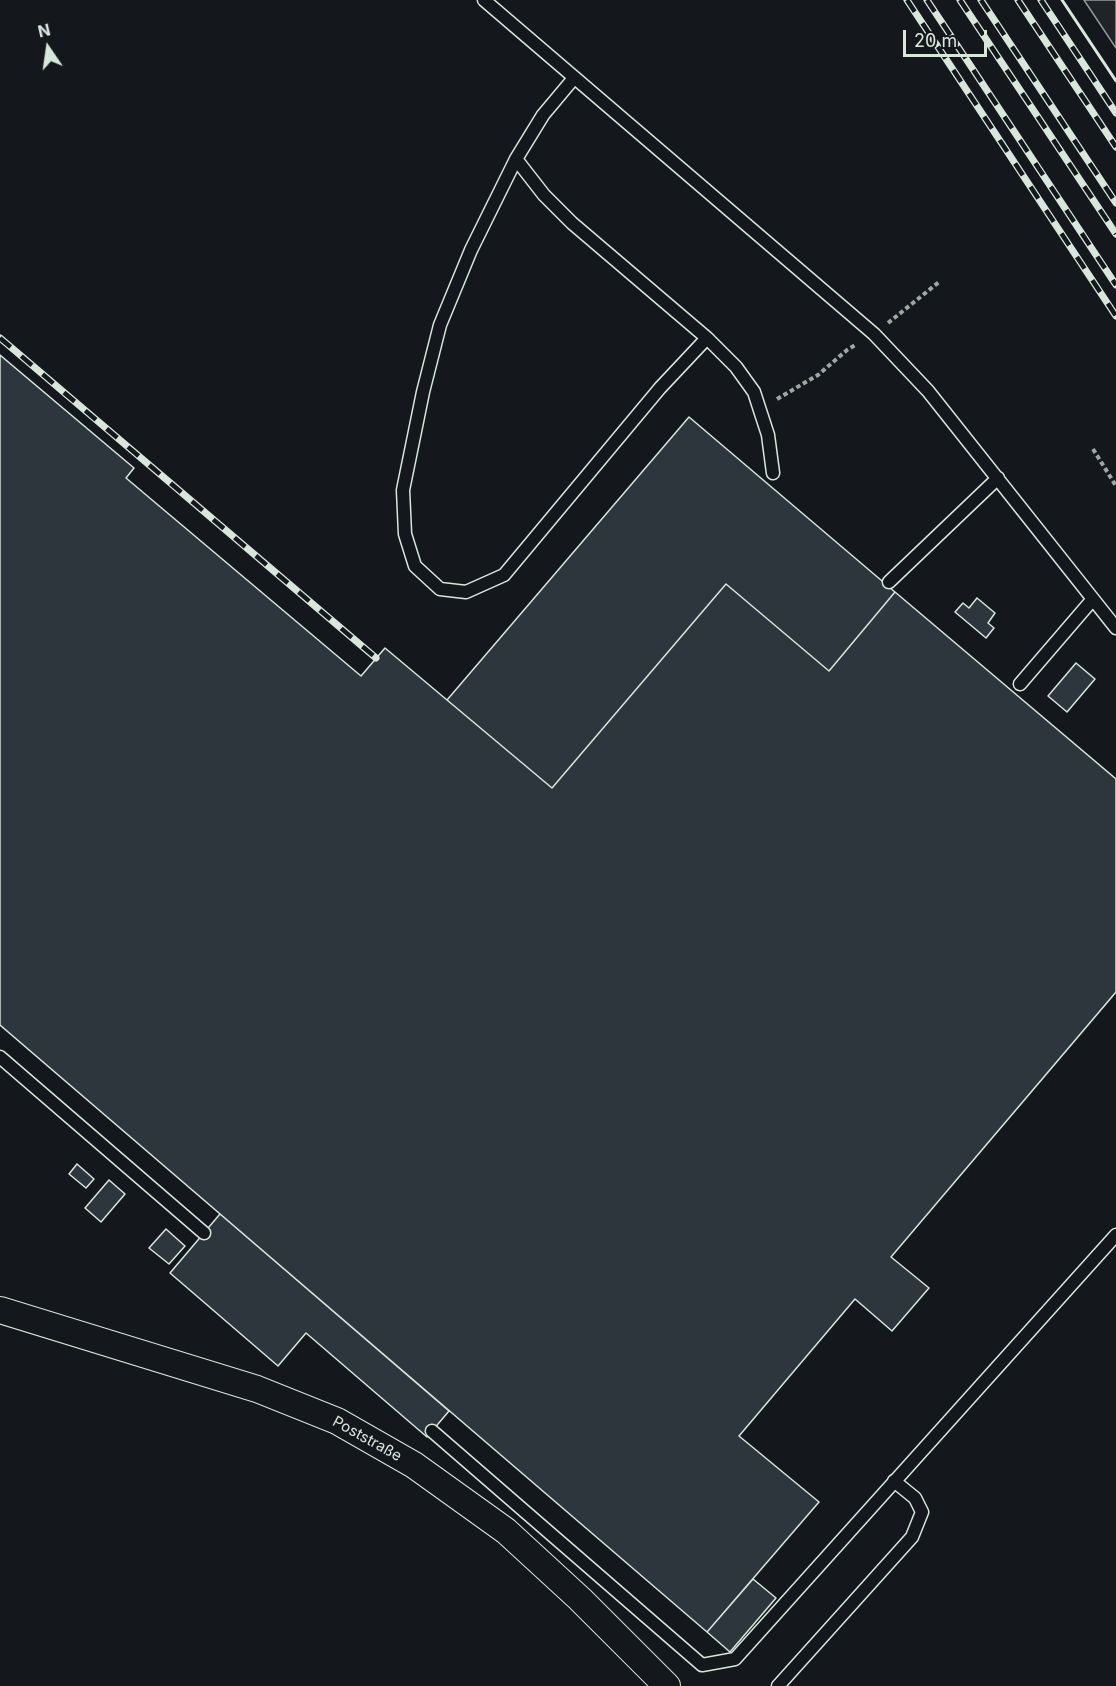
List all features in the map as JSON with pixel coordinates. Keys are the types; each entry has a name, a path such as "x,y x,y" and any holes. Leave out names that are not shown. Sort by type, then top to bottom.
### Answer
{"street":[{"name":"Poststraße","path":"0,1310 256,1389 336,1421 414,1464 506,1531 580,1599 667,1686"}],"lane":[{"path":"484,0 874,334 928,391 1116,628"},
{"path":"574,78 543,115 516,159 471,250 440,325 423,392 403,490 405,534 415,566 440,589 466,592 504,575 660,388 707,338"},
{"path":"516,159 544,195 572,223 707,338 736,367 754,392 768,435 773,473"},
{"path":"889,582 998,478"},
{"path":"1020,684 1093,599"},
{"path":"0,1058 204,1233"},
{"path":"432,1431 702,1665 735,1659 1116,1234"},
{"path":"778,1686 912,1537 922,1512 915,1498 894,1481"}],"path":[{"path":"759,408 818,375 847,350 874,334 939,282"},
{"path":"1093,449 1116,486"}],"shaded area":[{"path":"1084,0 1116,0 1116,48"}],"building":[{"path":"0,355 134,468 126,478 361,676 385,648 552,788 726,584 829,671 895,592 1116,779 1116,992 891,1257 929,1288 892,1331 855,1299 739,1436 819,1502 707,1632 0,1025"},
{"path":"689,417 895,592 829,671 726,584 552,788 447,700"},
{"path":"977,598 995,613 988,623 994,628 986,638 955,612 963,603 969,608"},
{"path":"1076,663 1095,679 1067,712 1048,696"},
{"path":"77,1164 94,1179 86,1188 69,1174"},
{"path":"109,1180 125,1194 101,1222 85,1208"},
{"path":"220,1214 449,1411 427,1437 306,1333 278,1366 170,1273"},
{"path":"166,1229 185,1246 169,1264 149,1248"},
{"path":"753,1579 776,1598 730,1652 707,1632"}],"railway":[{"path":"907,0 1116,316"},
{"path":"927,0 1116,285"},
{"path":"960,0 1116,234"},
{"path":"981,0 1116,203"},
{"path":"1018,0 1116,147"},
{"path":"1041,0 1116,113"},
{"path":"0,338 376,658"}],"wall":[{"path":"1062,0 1116,81"}]}
